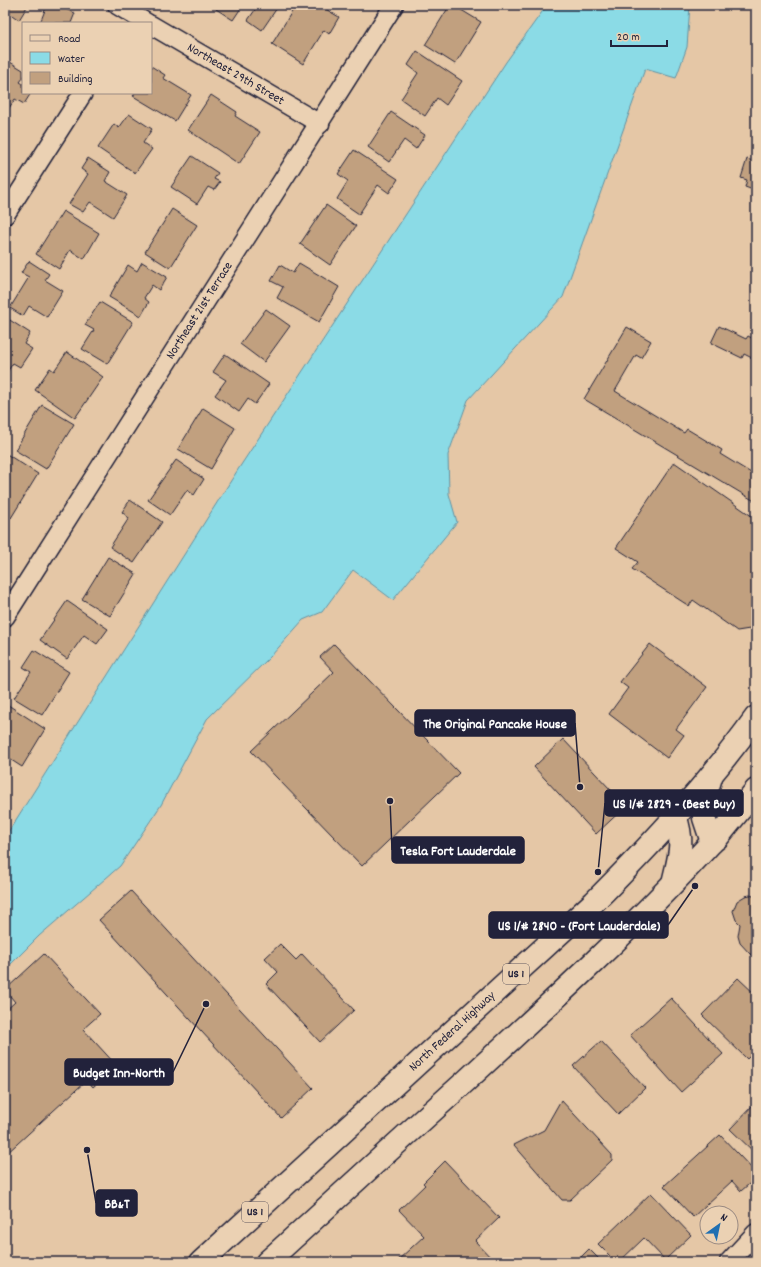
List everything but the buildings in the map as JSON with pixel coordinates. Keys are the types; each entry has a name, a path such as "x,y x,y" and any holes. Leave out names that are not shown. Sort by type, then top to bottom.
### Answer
{"main road":[{"name":"North Federal Highway","path":"200,1262 580,916 675,816 712,774 756,718"},
{"path":"712,774 704,800 704,818 712,842"},
{"path":"267,1262 536,1017 613,944 717,838 756,790"},
{"path":"673,884 681,851 680,830 675,816"}],"street":[{"path":"117,5 136,20"},
{"name":"Northeast 21st Terrace","path":"5,617 320,124 394,5"},
{"name":"Northeast 29th Street","path":"152,26 320,124"},
{"path":"5,215 82,94"},
{"path":"729,1262 756,1233"}],"water":[{"path":"547,5 690,5 687,47 676,78 645,69 563,297 468,400 448,455 449,494 457,522 393,600 353,570 322,612 303,620 271,656 207,719 161,805 120,866 39,936 5,970 5,837 239,468 506,62"}],"place":[{"name":"The Original Pancake House","path":"580,787"},
{"name":"Tesla Fort Lauderdale","path":"390,801"},
{"name":"US 1/# 2829 - (Best Buy)","path":"598,872"},
{"name":"US 1/# 2840 - (Fort Lauderdale)","path":"695,886"},
{"name":"Budget Inn-North","path":"206,1004"},
{"name":"BB&T","path":"87,1150"}]}
